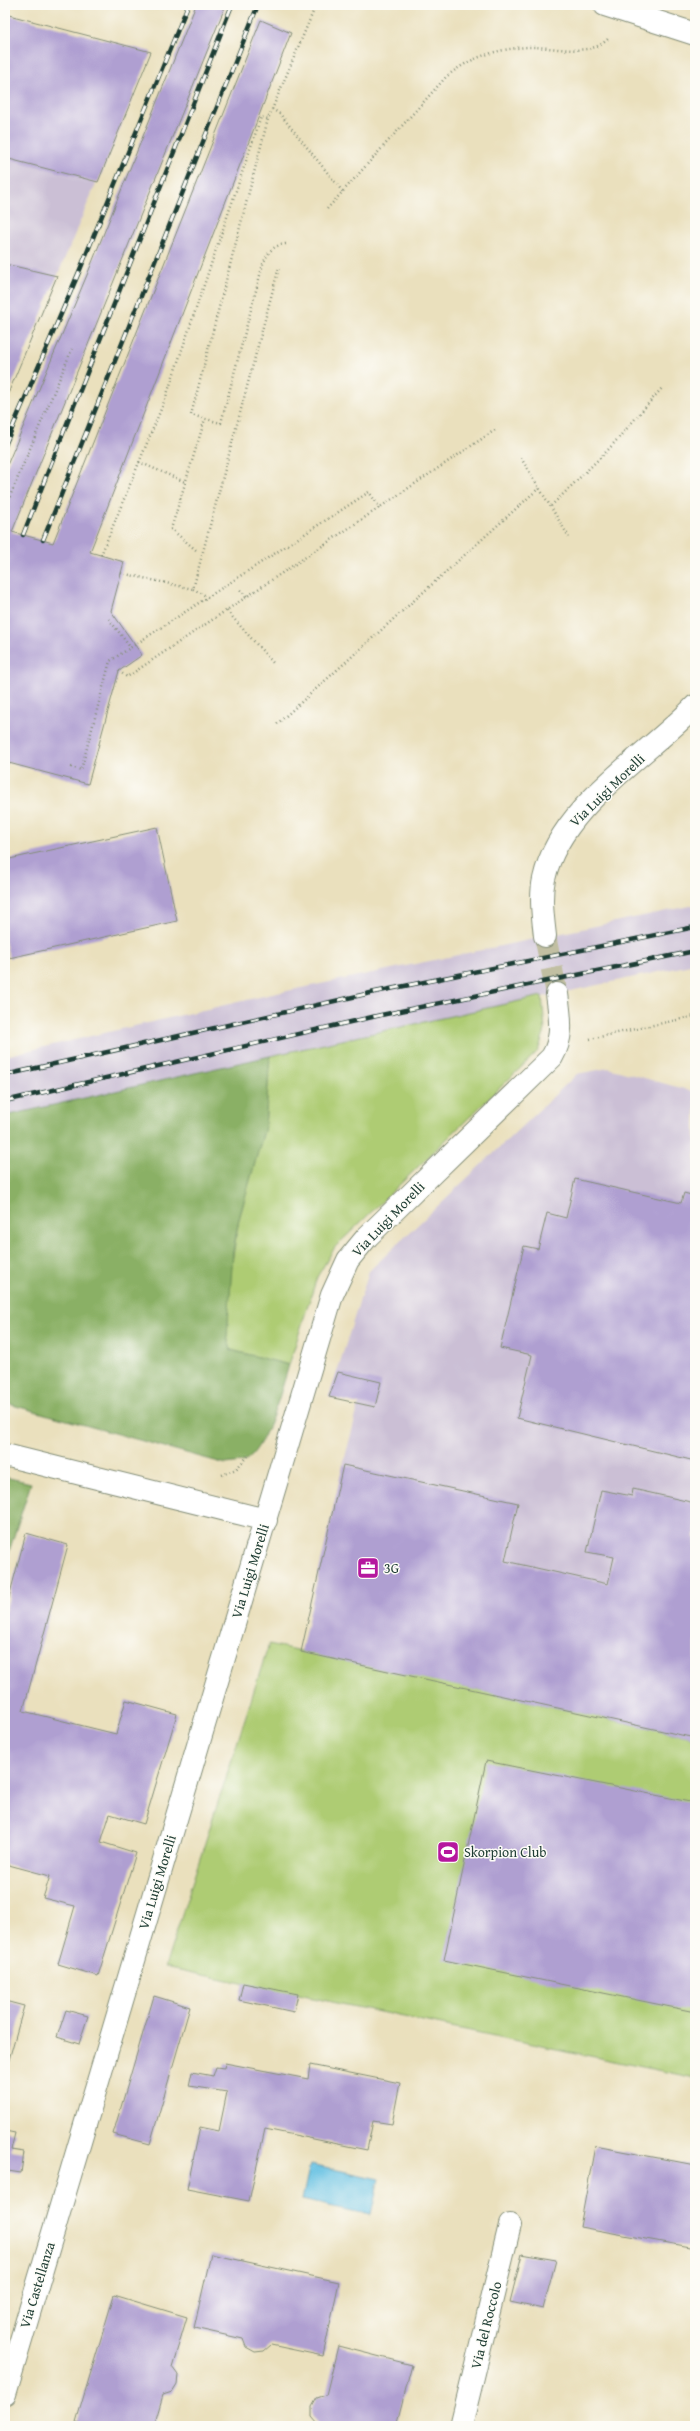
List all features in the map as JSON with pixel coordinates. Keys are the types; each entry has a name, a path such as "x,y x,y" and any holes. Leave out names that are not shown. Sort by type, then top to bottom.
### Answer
{"street":[{"path":"605,5 695,34"},
{"name":"Via Luigi Morelli","path":"545,936 542,915 544,879 548,863 567,829 594,799 668,733 695,706"},
{"name":"Via Luigi Morelli","path":"56,2223 226,1646 266,1520 327,1309 348,1260 367,1237 543,1067 556,1049 561,1033 557,994"},
{"path":"5,1455 266,1520"},
{"name":"Via Castellanza","path":"5,2394 56,2223"},
{"name":"Via del Roccolo","path":"461,2426 510,2225"}],"path":[{"path":"286,244 275,246 271,249 263,264 221,423 191,415 268,119 316,5"},
{"path":"327,209 446,78 467,62 491,52 527,47 593,48 600,45 611,36"},
{"path":"272,109 280,114 343,192"},
{"path":"101,555 166,397 261,117 268,119"},
{"path":"193,589 279,267"},
{"path":"5,508 72,349"},
{"path":"550,506 608,450 662,388"},
{"path":"196,550 171,529 205,419"},
{"path":"119,671 127,677 495,430"},
{"path":"521,458 569,537"},
{"path":"139,462 185,482"},
{"path":"277,724 539,488"},
{"path":"71,767 81,770 110,661 369,492 380,508"},
{"path":"121,573 193,589 208,597"},
{"path":"240,590 248,597"},
{"path":"227,610 274,664"},
{"path":"109,619 130,647"},
{"path":"561,1033 589,1040 695,1016"}],"shaded area":[{"path":"5,14 151,52 5,401"},
{"path":"695,905 695,964 270,1056 5,1116 5,1056 268,995"},
{"path":"608,1068 695,1092 695,1738 301,1652 343,1465 359,1404 329,1397 369,1271 577,1074"}],"green space":[{"path":"542,996 545,1030 538,1051 335,1247 317,1277 289,1365 231,1350 227,1337 230,1274 239,1219 265,1127 270,1056"},
{"path":"270,1056 265,1127 239,1219 233,1252 227,1337 231,1350 289,1365 272,1419 258,1447 242,1462 226,1464 5,1403 5,1116"},
{"path":"5,1477 31,1483 5,1564"},
{"name":"Skorpion Club","path":"269,1644 695,1738 695,2078 165,1967"}],"water":[{"path":"310,2164 379,2179 371,2215 302,2200"}],"building":[{"path":"196,5 225,7 12,532 53,543 261,20 291,33 90,552 124,562 111,611 142,655 119,671 88,784 5,762 5,470 87,275"},
{"path":"5,14 151,52 98,182 5,158"},
{"path":"5,264 57,276 5,401"},
{"path":"157,827 177,921 9,958 5,941 5,860"},
{"path":"575,1179 681,1203 684,1193 695,1196 695,1461 517,1418 532,1355 500,1348 524,1246 538,1249 547,1213 566,1218"},
{"path":"338,1372 381,1382 375,1407 329,1397"},
{"path":"343,1465 518,1503 505,1561 608,1584 614,1557 587,1552 601,1490 632,1496 633,1489 695,1503 695,1738 301,1652"},
{"path":"26,1533 68,1545 23,1711 116,1734 126,1700 177,1714 144,1824 110,1814 101,1842 136,1853 98,1976 58,1964 75,1906 43,1898 50,1876 5,1864 5,1612"},
{"path":"486,1761 695,1803 695,2012 444,1960"},
{"path":"243,1983 298,1994 294,2012 239,2000"},
{"path":"154,1996 190,2007 150,2144 113,2134"},
{"path":"5,2001 24,2006 5,2074"},
{"path":"66,2010 88,2016 79,2044 57,2037"},
{"path":"225,2063 308,2079 310,2065 400,2083 392,2124 373,2121 367,2150 265,2129 249,2201 187,2189 200,2127 219,2131 227,2092 189,2086 192,2072 213,2076 216,2067 224,2068"},
{"path":"5,2131 15,2133 11,2150 24,2152 21,2173 8,2171 6,2182"},
{"path":"595,2146 695,2165 695,2248 580,2227"},
{"path":"5,2223 8,2224 6,2240 5,2240"},
{"path":"211,2254 339,2282 323,2356 271,2345 264,2351 255,2352 246,2347 243,2339 194,2328"},
{"path":"522,2254 556,2260 543,2309 510,2302"},
{"path":"114,2295 187,2317 172,2367 178,2375 177,2384 172,2392 163,2395 154,2426 91,2426 76,2422"},
{"path":"338,2346 412,2365 396,2426 317,2426 318,2423 312,2416 312,2407 317,2398 326,2395"}],"tunnel":[{"path":"545,936 557,994"}],"railway":[{"path":"5,445 79,272 188,5"},
{"path":"23,535 232,5"},
{"path":"43,540 258,5"},
{"path":"5,1075 375,992 695,927"},
{"path":"5,1101 381,1015 695,951"}],"place":[{"name":"3G","path":"368,1568"},
{"name":"Skorpion Club","path":"448,1852"}]}
